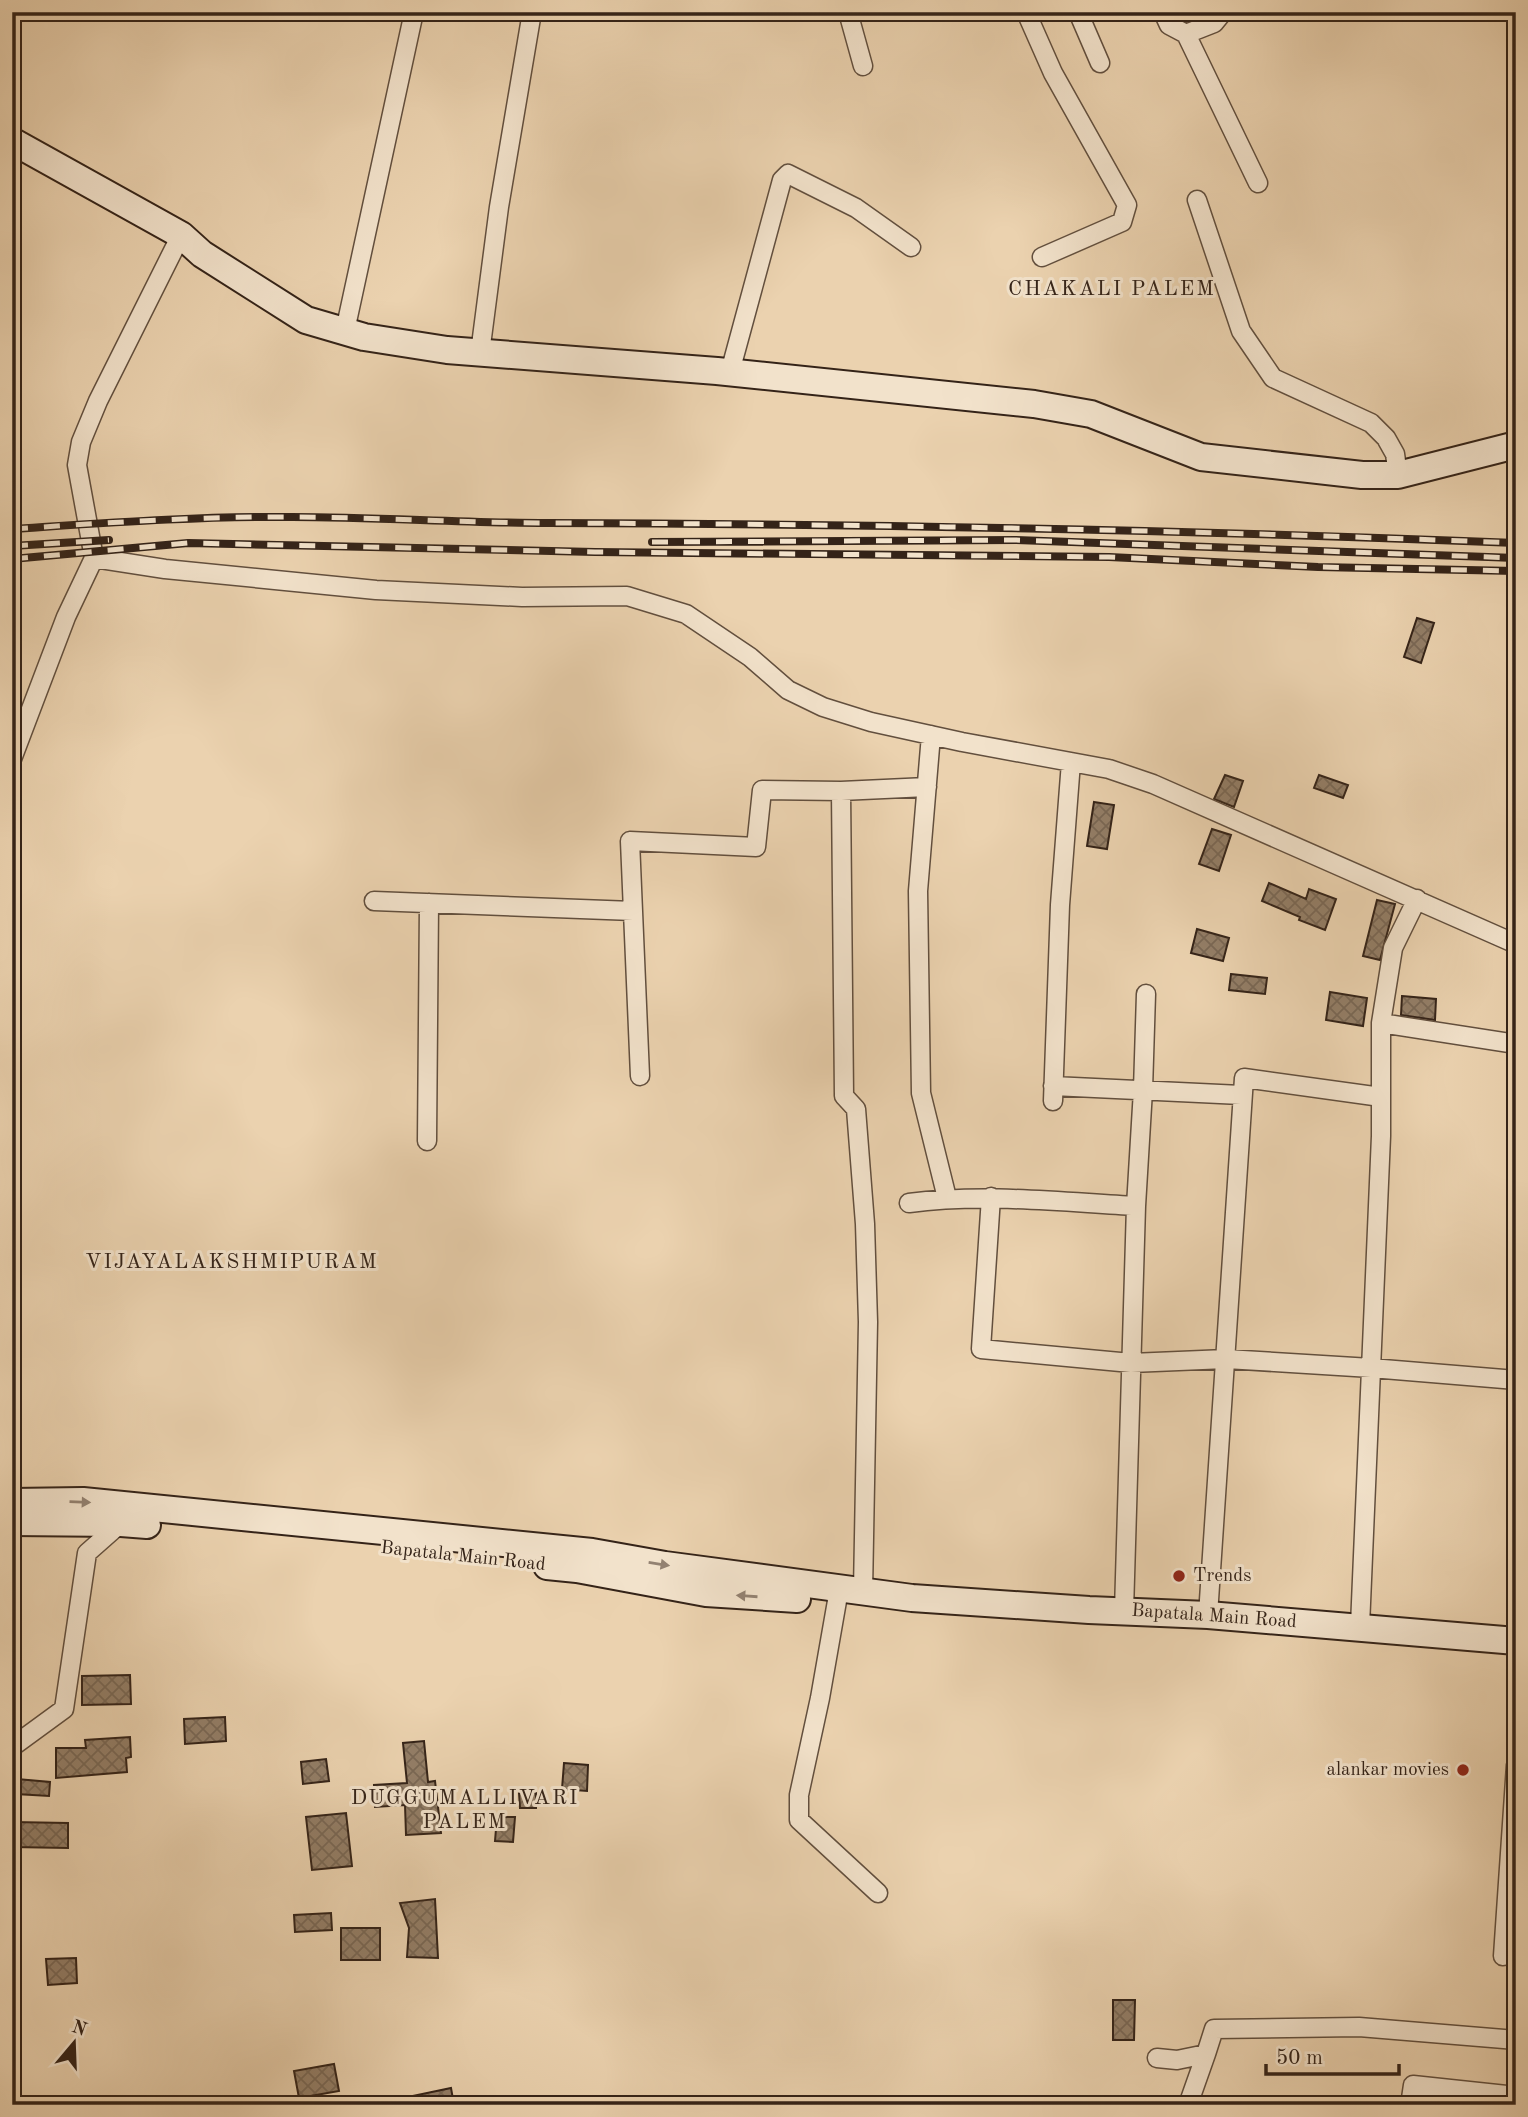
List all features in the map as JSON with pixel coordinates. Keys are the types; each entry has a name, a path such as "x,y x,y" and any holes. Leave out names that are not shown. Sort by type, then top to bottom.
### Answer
{"main road":[{"path":"12,141 181,235 202,254 306,320 364,337 447,350 730,372 1034,404 1091,414 1201,457 1362,475 1398,475 1516,445"},
{"name":"Bapatala Main Road","path":"12,1502 83,1501 592,1552 836,1594 883,1605 912,1598"},
{"name":"Bapatala Main Road","path":"12,1522 121,1523 577,1569 706,1593 836,1594 863,1591 912,1598 1208,1615 1516,1641"}],"street":[{"path":"345,331 414,12"},
{"path":"480,353 499,206 532,12"},
{"path":"848,12 863,66"},
{"path":"1026,12 1053,73 1127,205 1122,222 1042,257"},
{"path":"1078,12 1100,62"},
{"path":"1163,12 1168,26 1186,34 1258,183"},
{"path":"1186,34 1214,23 1223,12"},
{"path":"730,372 782,180 788,174 856,208 911,247"},
{"path":"1197,200 1241,331 1273,378 1371,423 1386,438 1395,454 1398,475"},
{"path":"12,759 66,617 94,558 78,465 82,442 98,401 181,235"},
{"path":"94,558 165,569 376,590 522,597 627,596 686,614 750,657 788,690 822,707 871,722 931,735 1110,769 1153,784 1516,944"},
{"path":"931,735 918,891 921,1093 947,1198"},
{"path":"1071,762 1060,905 1053,1093 1143,1090 1241,1095"},
{"path":"640,1076 630,841 756,847 762,790 841,791 927,787"},
{"path":"841,791 844,1096 856,1109 865,1224 868,1322 863,1591"},
{"path":"1360,1626 1381,1097 1381,1023 1393,948 1417,900"},
{"path":"374,901 633,911"},
{"path":"427,1141 429,903"},
{"path":"1124,1611 1136,1206 1146,994"},
{"path":"1381,1023 1516,1044"},
{"path":"1208,1615 1244,1078 1381,1097"},
{"path":"909,1203 947,1198 991,1198 1136,1206"},
{"path":"991,1198 981,1349 1131,1363 1226,1359 1516,1380"},
{"path":"12,1747 64,1709 87,1553 121,1523"},
{"path":"836,1594 820,1698 799,1795 799,1820 878,1893"},
{"path":"1503,1956 1516,1765"},
{"path":"1188,2105 1214,2029 1359,2028 1516,2040"},
{"path":"1157,2058 1177,2060 1206,2054"},
{"path":"1410,2105 1413,2085 1516,2096"}],"building":[{"path":"1417,618 1434,623 1421,663 1404,657"},
{"path":"1225,775 1243,781 1234,807 1214,799"},
{"path":"1319,775 1348,785 1343,798 1314,788"},
{"path":"1094,802 1114,805 1107,849 1087,846"},
{"path":"1212,829 1231,835 1219,871 1199,864"},
{"path":"1269,883 1306,899 1309,889 1336,899 1325,930 1262,901"},
{"path":"1377,900 1395,904 1380,960 1363,956"},
{"path":"1197,929 1229,938 1223,961 1191,953"},
{"path":"1231,974 1267,978 1265,994 1229,990"},
{"path":"1330,992 1367,998 1363,1026 1326,1020"},
{"path":"1402,996 1436,999 1435,1020 1401,1015"},
{"path":"130,1675 131,1704 82,1705 82,1676"},
{"path":"225,1717 226,1741 185,1744 184,1719"},
{"path":"130,1737 131,1757 126,1758 127,1772 56,1778 56,1748 86,1748 85,1740"},
{"path":"424,1741 428,1782 435,1781 441,1833 406,1835 405,1805 375,1807 374,1785 407,1783 403,1743"},
{"path":"326,1759 329,1781 303,1784 301,1762"},
{"path":"564,1763 588,1765 587,1791 562,1789"},
{"path":"17,1779 50,1782 49,1796 16,1794"},
{"path":"519,1793 536,1793 536,1808 520,1808"},
{"path":"346,1813 352,1866 312,1870 306,1817"},
{"path":"497,1817 515,1817 513,1842 495,1841"},
{"path":"12,1822 68,1823 68,1848 12,1847"},
{"path":"435,1899 438,1958 407,1957 409,1928 400,1903"},
{"path":"331,1913 332,1930 295,1932 294,1915"},
{"path":"341,1928 380,1928 380,1960 341,1960"},
{"path":"76,1958 77,1983 48,1985 46,1959"},
{"path":"1113,2000 1135,2000 1134,2040 1113,2040"},
{"path":"334,2064 339,2091 299,2098 294,2071"},
{"path":"451,2088 454,2105 404,2105 403,2098"}],"railway":[{"path":"12,529 187,519 324,517 516,523 1032,528 1516,543"},
{"path":"12,546 109,540"},
{"path":"652,542 1016,540 1516,558"},
{"path":"12,559 188,543 595,552 1109,557 1318,567 1516,571"}],"place":[{"name":"Trends","path":"1179,1576"},
{"name":"alankar movies","path":"1463,1770"}],"district":[{"name":"CHAKALI PALEM","path":"1112,289"},
{"name":"VIJAYALAKSHMIPURAM","path":"232,1262"},
{"name":"DUGGUMALLIVARI PALEM","path":"465,1810"}]}
